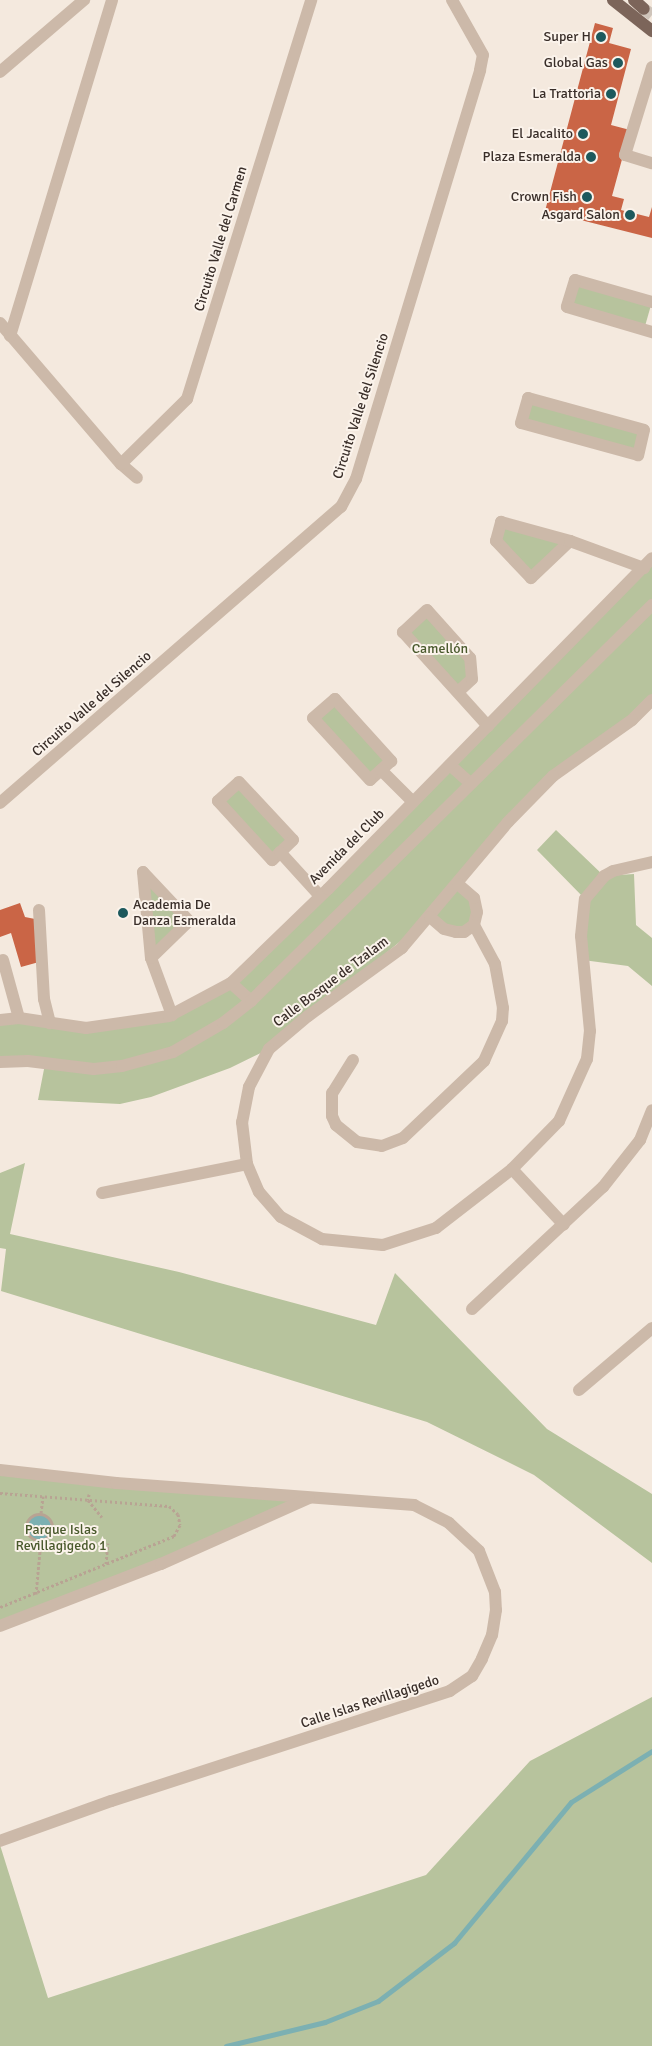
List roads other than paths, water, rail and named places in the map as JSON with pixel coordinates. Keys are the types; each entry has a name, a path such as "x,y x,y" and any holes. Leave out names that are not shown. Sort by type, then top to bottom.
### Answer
{"main road":[{"path":"613,0 652,31"}],"street":[{"path":"0,72 84,0"},
{"path":"10,336 112,0"},
{"name":"Circuito Valle del Carmen","path":"121,464 187,399 311,0"},
{"name":"Circuito Valle del Silencio","path":"0,803 341,506 356,479 480,70 483,55 452,0"},
{"path":"652,67 625,155 652,163"},
{"path":"652,302 575,280 567,307 652,332"},
{"path":"0,323 121,464 137,478"},
{"path":"528,398 644,430 646,444 638,455 521,423 528,398"},
{"path":"570,541 531,578 496,541 501,522 570,541 648,563"},
{"name":"Avenida del Club","path":"0,1020 19,1018 86,1028 172,1014 231,983 320,896 648,563"},
{"path":"0,1062 28,1061 94,1069 148,1061 196,1041 251,1001 652,605"},
{"path":"458,692 472,679 470,658 427,610 403,632 488,726"},
{"path":"335,699 391,761 381,770 370,780 313,718 335,699"},
{"name":"Calle Bosque de Tzalam","path":"652,700 632,720 553,776 508,822 458,884 402,948 308,1016 270,1049 247,1096 242,1122 247,1164 259,1192 281,1217 322,1239 383,1245 436,1228 512,1169 559,1121 587,1059 590,1031 581,936 585,899 604,876 613,871 652,862"},
{"path":"450,765 470,783"},
{"path":"381,770 413,802"},
{"path":"239,782 293,840 280,852 272,860 218,801 239,782"},
{"path":"280,852 320,896"},
{"path":"150,958 189,921 142,872 150,958 172,1014"},
{"path":"353,1060 332,1093 332,1116 336,1124 357,1142 382,1146 404,1138 484,1060 502,1021 503,1008 495,964 474,925 477,912 474,898 458,884"},
{"path":"39,910 44,999 50,1023"},
{"path":"430,917 444,929 456,932 464,932 474,925"},
{"path":"3,960 19,1018"},
{"path":"231,983 251,1001"},
{"path":"472,1309 603,1188 640,1140 652,1110"},
{"path":"102,1192 247,1164"},
{"path":"512,1169 564,1225"},
{"path":"579,1390 652,1328"},
{"name":"Calle Islas Revillagigedo","path":"0,1470 414,1505 432,1511 470,1540 487,1566 495,1592 496,1610 492,1635 472,1676 450,1691 111,1801 0,1841"},
{"name":"Calle Islas Revillagigedo","path":"0,1626 161,1564 310,1497"}],"water":[{"path":"39,1514 48,1518 52,1527 48,1536 39,1540 30,1536 26,1527 30,1518"}],"waterway":[{"path":"226,2046 325,2022 378,2001 454,1943 571,1802 652,1751"}],"tunnel":[{"path":"644,9 652,15"}],"place":[{"name":"Super H","path":"601,37"},
{"name":"Global Gas","path":"618,63"},
{"name":"La Trattoria","path":"611,94"},
{"name":"El Jacalito","path":"583,134"},
{"name":"Plaza Esmeralda","path":"591,157"},
{"name":"Crown Fish","path":"587,197"},
{"name":"Asgard Salon","path":"630,215"},
{"name":"Academia De Danza Esmeralda","path":"123,913"}],"park label":[{"name":"Camellón","path":"440,649"},
{"name":"Parque Islas Revillagigedo 1","path":"61,1538"}]}
